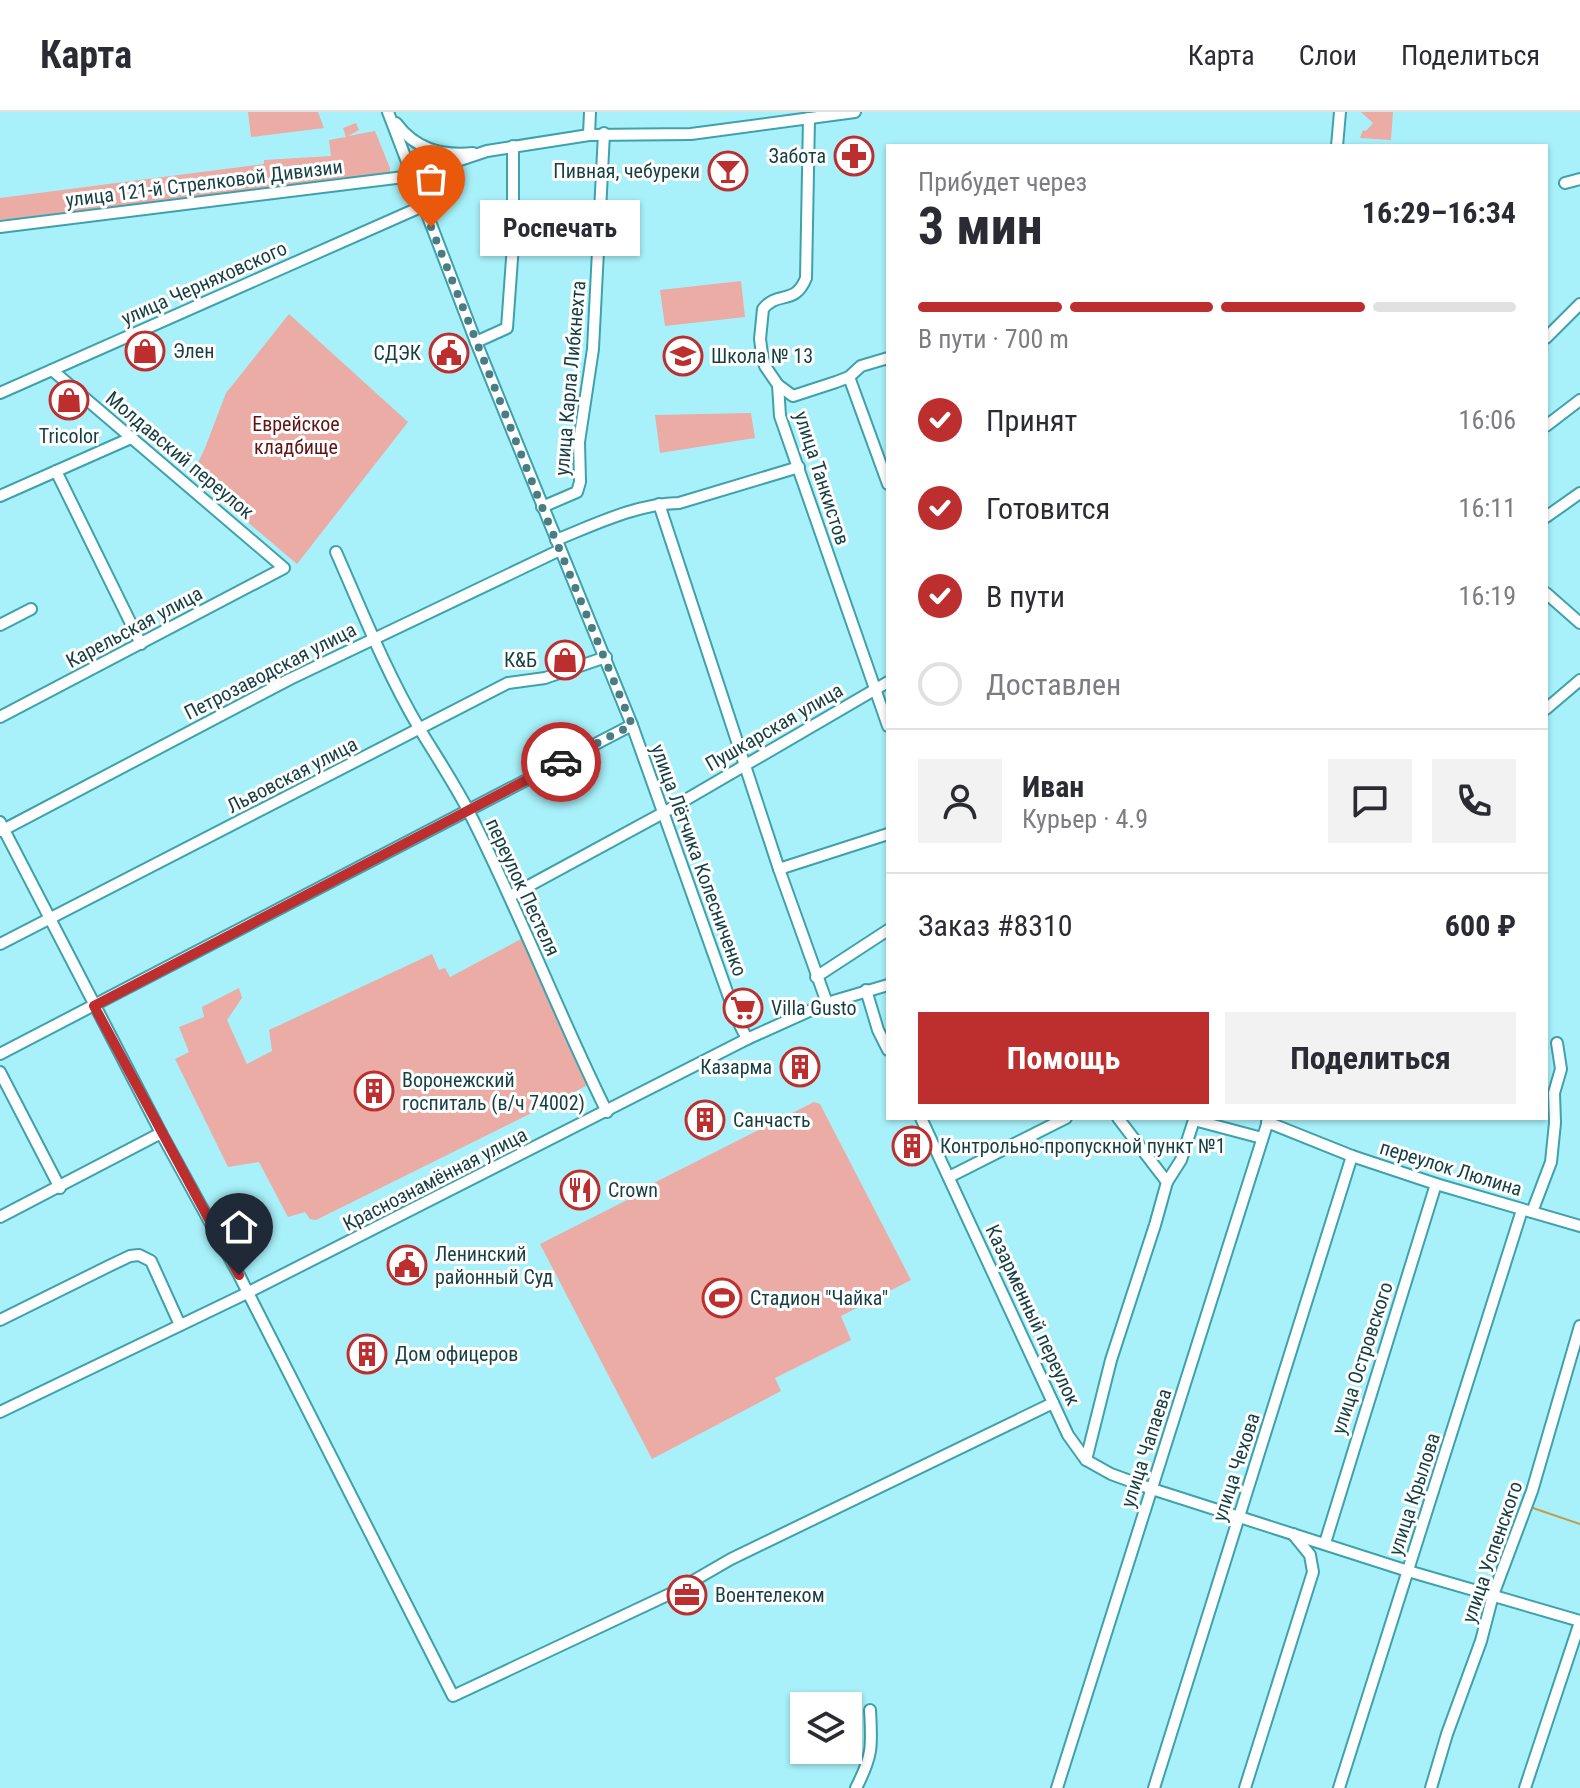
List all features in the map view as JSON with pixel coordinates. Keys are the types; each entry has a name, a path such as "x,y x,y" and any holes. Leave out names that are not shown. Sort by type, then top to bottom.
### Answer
{"street":[{"path":"388,112 409,140 421,147 447,154 604,133 691,134 855,112"},
{"name":"улица Лётчика Колесниченко","path":"388,112 476,342 606,657 736,1017 747,1039"},
{"path":"589,135 590,112"},
{"path":"1337,144 1340,112"},
{"name":"улица Танкистов","path":"809,118 806,278 801,290 792,297 773,300 763,309 760,339 765,366 778,385 780,416 886,721"},
{"name":"улица Карла Либкнехта","path":"542,507 577,492 580,482 579,442 593,349 604,133"},
{"path":"476,342 507,328 513,245 513,146"},
{"name":"улица 121-й Стрелковой Дивизии","path":"0,227 412,176 487,151"},
{"path":"1565,183 1580,179"},
{"name":"улица Черняховского","path":"0,393 423,206"},
{"path":"1548,336 1580,304"},
{"path":"778,385 793,396 849,377 861,366 886,359"},
{"name":"Молдавский переулок","path":"52,370 284,568"},
{"path":"849,377 886,479"},
{"path":"1548,424 1580,400"},
{"path":"0,496 131,438"},
{"name":"Петрозаводская улица","path":"1,828 609,518 659,504 679,503 799,467"},
{"path":"56,471 141,644"},
{"path":"1548,516 1580,493"},
{"path":"659,504 779,869 827,1003"},
{"name":"переулок Пестеля","path":"336,552 373,639 420,730 468,810 510,896 552,996 607,1112"},
{"name":"Карельская улица","path":"0,717 284,568"},
{"path":"1548,595 1580,623"},
{"path":"0,625 31,609"},
{"name":"Львовская улица","path":"0,944 508,683 545,678 606,657"},
{"path":"1548,707 1580,680"},
{"name":"Пушкарская улица","path":"510,896 663,813 886,683"},
{"path":"0,1054 632,725"},
{"path":"1,828 248,1293 453,1696 674,1592 731,1559 1053,1403"},
{"path":"779,869 886,835"},
{"path":"816,977 886,931"},
{"name":"Краснознамённая улица","path":"0,1412 248,1293 747,1039 827,1003 886,985"},
{"path":"866,990 886,1046"},
{"name":"улица Крылова","path":"1339,1788 1527,1211 1551,1162 1554,1093 1561,1069 1557,1043"},
{"path":"0,1072 60,1188"},
{"name":"Казарменный переулок","path":"922,1120 1068,1435 1086,1460"},
{"path":"949,1177 1062,1120"},
{"path":"1120,1120 1167,1182"},
{"path":"1192,1120 1181,1160 1167,1182 1111,1360 1086,1460 1111,1474 1152,1489 1408,1571 1580,1621 1525,1788"},
{"path":"1196,1120 1262,1138"},
{"name":"переулок Люлина","path":"1268,1120 1352,1156 1580,1226"},
{"name":"улица Чапаева","path":"1057,1788 1268,1120"},
{"path":"0,1217 161,1133"},
{"name":"улица Чехова","path":"1154,1788 1352,1156"},
{"name":"улица Островского","path":"1325,1543 1436,1184"},
{"path":"0,1320 130,1256 139,1255 151,1261 180,1325"},
{"name":"улица Успенского","path":"1431,1788 1481,1641 1493,1595 1532,1491 1580,1326"},
{"path":"1245,1788 1313,1572 1310,1555 1292,1532"},
{"path":"856,1788 869,1762 872,1748 870,1710"}],"green space":[{"path":"248,112 318,112 324,128 251,137"},
{"path":"1361,112 1393,112 1391,140 1360,138 1363,130 1366,131 1373,123"},
{"path":"356,123 359,130 348,136 375,131 390,168 386,177 0,220 0,198 264,164 264,160 331,156 329,140 346,137 343,128"},
{"path":"741,281 745,317 665,326 660,290"},
{"name":"Еврейское кладбище","path":"289,314 408,422 297,564 192,475 226,393"},
{"path":"751,413 755,438 660,453 655,415"},
{"path":"521,939 590,1084 316,1220 310,1219 305,1212 288,1217 259,1162 228,1167 175,1059 189,1052 179,1027 204,1017 202,1007 239,988 242,998 227,1020 247,1064 272,1051 269,1030 432,954 439,970 445,968 450,977"},
{"name":"Стадион \"Чайка\"","path":"814,1102 820,1104 911,1280 841,1316 851,1340 775,1378 781,1391 652,1459 540,1244"}],"waterway":[{"path":"1530,1507 1580,1524"}],"way so far":[{"path":"431,227 632,725 561,762"}],"place":[{"name":"Забота","path":"854,156"},
{"name":"Пивная, чебуреки","path":"728,171"},
{"name":"Роспечать","path":"431,227"},
{"name":"Элен","path":"145,351"},
{"name":"СДЭК","path":"449,353"},
{"name":"Школа № 13","path":"683,356"},
{"name":"Tricolor","path":"69,400"},
{"name":"К&Б","path":"565,660"},
{"name":"Villa Gusto","path":"743,1008"},
{"name":"Казарма","path":"800,1067"},
{"name":"Воронежский госпиталь (в/ч 74002)","path":"374,1091"},
{"name":"Санчасть","path":"705,1120"},
{"name":"Контрольно-пропускной пункт №1","path":"912,1146"},
{"name":"Crown","path":"580,1190"},
{"name":"Ленинский районный Суд","path":"407,1265"},
{"name":"Стадион \"Чайка\"","path":"722,1298"},
{"name":"Дом офицеров","path":"367,1354"},
{"name":"Воентелеком","path":"687,1595"}],"route":[{"path":"239,1275 94,1006 561,762"}]}
